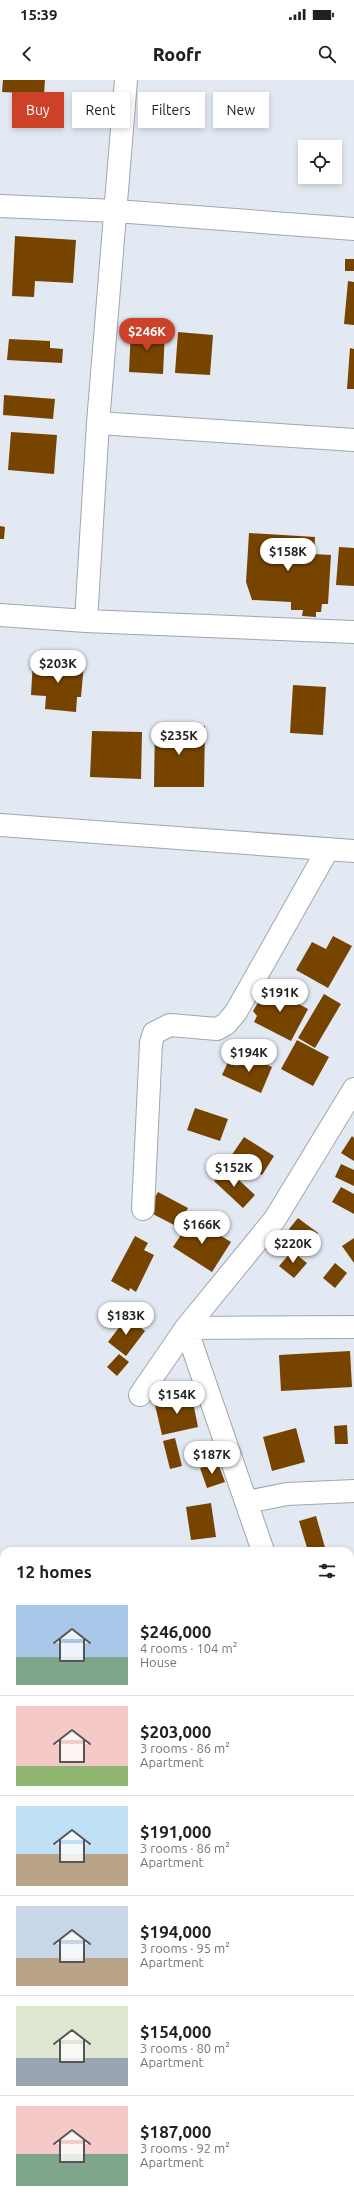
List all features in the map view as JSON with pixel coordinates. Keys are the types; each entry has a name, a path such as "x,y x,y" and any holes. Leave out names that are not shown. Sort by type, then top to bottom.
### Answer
{"street":[{"path":"86,621 98,423 126,80"},
{"path":"0,206 116,211 354,229"},
{"path":"98,423 354,440"},
{"path":"0,615 86,621 354,632"},
{"path":"0,825 354,851"},
{"path":"143,1208 151,1043 154,1033 170,1026 217,1029 226,1024 236,1012 328,848"},
{"path":"140,1395 186,1328 275,1219 354,1089"},
{"path":"186,1328 354,1327"},
{"path":"186,1328 262,1547"},
{"path":"247,1502 287,1494 354,1491"}],"building":[{"path":"3,80 45,80 44,92 2,92"},
{"path":"15,236 76,240 73,283 35,281 34,297 12,296"},
{"path":"345,259 354,259 354,271 345,271"},
{"path":"348,281 354,282 354,325 344,324"},
{"path":"131,329 165,331 163,374 129,372"},
{"path":"178,332 213,335 210,375 175,373"},
{"path":"9,339 50,341 50,348 63,349 62,363 7,360"},
{"path":"350,348 354,349 354,389 347,389"},
{"path":"4,395 55,399 53,419 3,415"},
{"path":"11,432 57,435 54,474 8,470"},
{"path":"0,526 5,527 4,539 0,539"},
{"path":"249,533 315,537 314,554 331,555 328,604 322,604 321,612 316,612 316,617 302,616 303,610 291,610 291,602 252,600 246,582"},
{"path":"339,547 354,548 354,586 336,585"},
{"path":"33,660 84,664 81,697 77,697 76,712 45,709 46,696 31,695"},
{"path":"293,685 326,687 323,735 290,733"},
{"path":"155,725 205,726 204,787 154,787"},
{"path":"92,731 142,732 141,779 90,777"},
{"path":"333,936 352,946 328,988 296,970 312,942 326,949"},
{"path":"267,987 281,995 284,989 295,996 295,1002 308,1009 291,1041 254,1022 257,1016 253,1011"},
{"path":"324,994 341,1004 315,1048 298,1038"},
{"path":"297,1040 329,1057 313,1086 281,1069"},
{"path":"243,1054 272,1067 261,1093 222,1075 228,1062 237,1066"},
{"path":"195,1108 228,1119 220,1141 187,1130"},
{"path":"352,1136 354,1138 354,1161 341,1153"},
{"path":"244,1137 274,1156 262,1175 231,1156"},
{"path":"341,1164 354,1170 354,1186 335,1177"},
{"path":"226,1168 255,1195 243,1208 214,1181"},
{"path":"341,1187 354,1194 354,1214 332,1202"},
{"path":"158,1192 188,1208 178,1227 147,1211"},
{"path":"192,1218 231,1242 212,1272 173,1247"},
{"path":"298,1218 318,1233 310,1244 289,1229"},
{"path":"135,1236 148,1243 144,1250 154,1255 136,1292 130,1288 129,1291 111,1281"},
{"path":"354,1238 354,1263 342,1246"},
{"path":"292,1251 307,1263 294,1278 279,1266"},
{"path":"335,1263 347,1273 335,1288 323,1278"},
{"path":"127,1317 145,1331 126,1356 108,1342"},
{"path":"350,1351 352,1387 281,1391 279,1355"},
{"path":"119,1354 129,1362 117,1376 107,1367"},
{"path":"184,1393 185,1399 192,1397 198,1427 162,1435 155,1405 170,1402 168,1396"},
{"path":"347,1425 348,1444 335,1444 334,1426"},
{"path":"296,1428 305,1462 272,1471 263,1437"},
{"path":"175,1438 182,1466 170,1469 163,1441"},
{"path":"218,1463 225,1482 207,1488 200,1468"},
{"path":"211,1503 216,1537 191,1540 186,1507"},
{"path":"316,1516 325,1547 307,1547 299,1521"}]}
